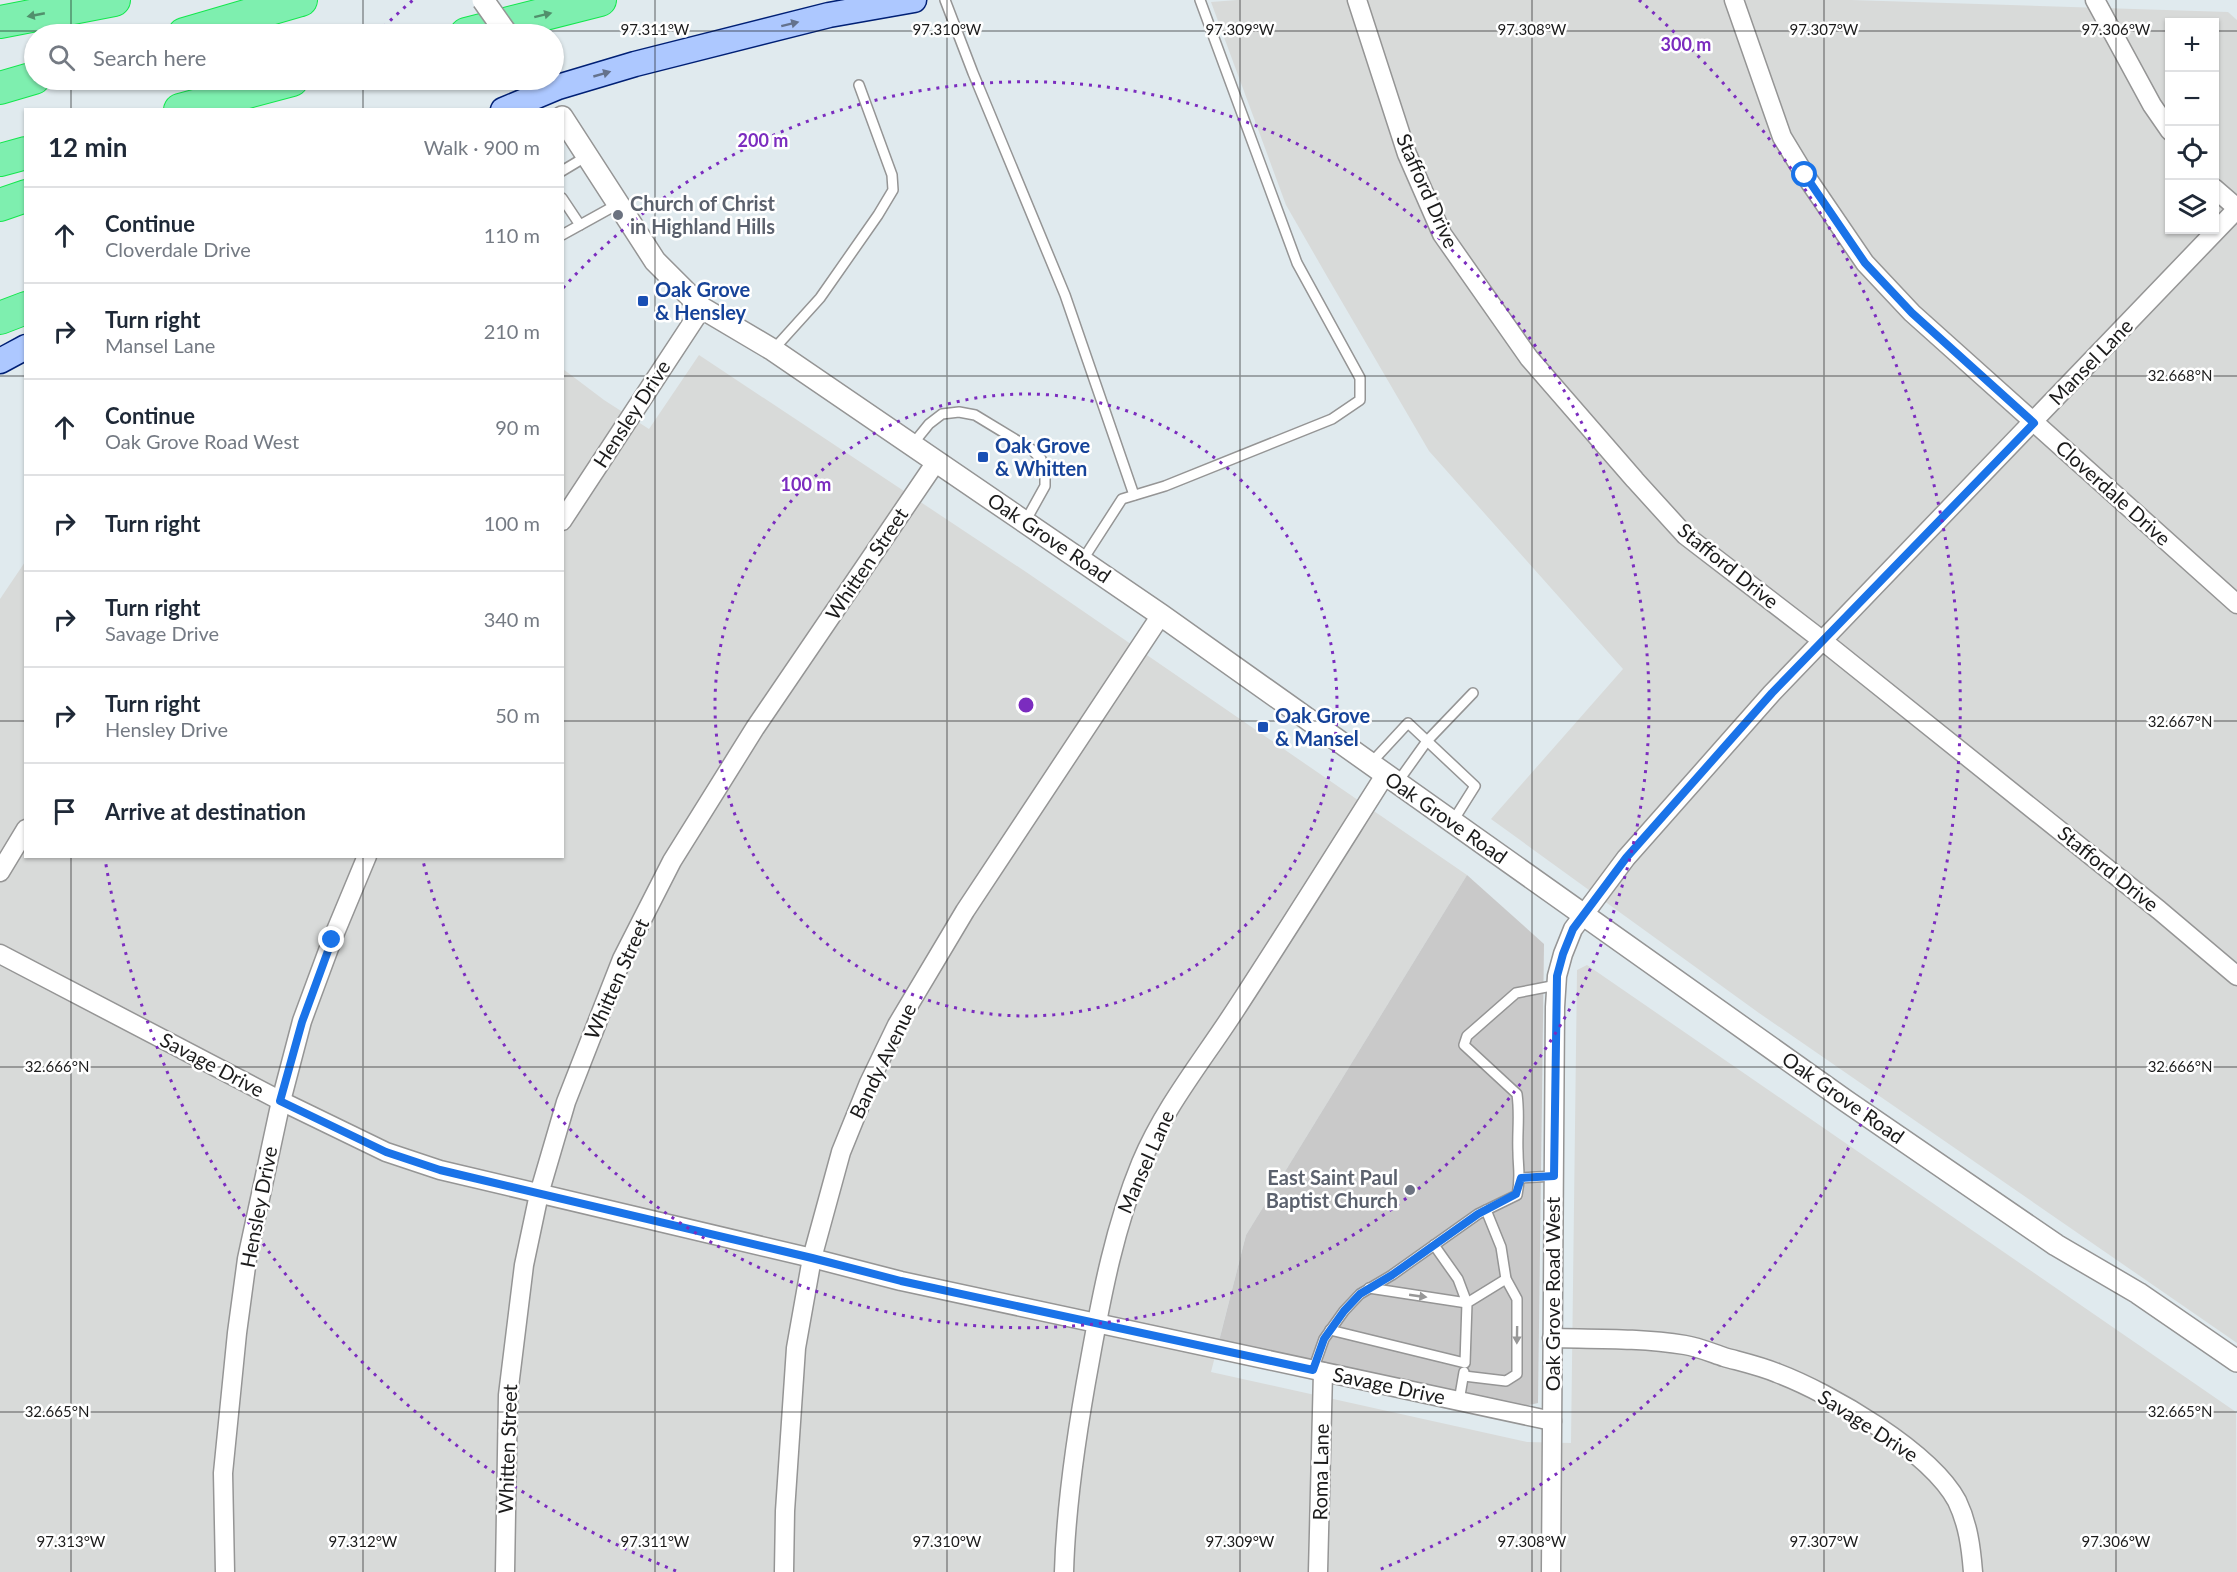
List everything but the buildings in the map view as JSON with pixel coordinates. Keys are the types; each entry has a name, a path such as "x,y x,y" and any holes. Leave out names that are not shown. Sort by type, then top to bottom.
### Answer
{"highway":[{"path":"0,22 114,0"},
{"path":"218,24 301,0"},
{"path":"505,24 600,0"},
{"path":"0,88 24,81"},
{"path":"191,108 231,101 263,90"},
{"path":"0,160 24,154"},
{"path":"0,205 24,197"},
{"path":"0,318 24,309"}],"main road":[{"path":"564,88 635,64 736,38 829,15 914,0"},
{"path":"508,108 547,94"},
{"path":"0,361 24,348"}],"street":[{"path":"483,0 500,24"},
{"name":"Stafford Drive","path":"1357,0 1407,154 1442,234 1528,358 1685,535 1823,641 2159,910 2237,976"},
{"name":"Cloverdale Drive","path":"1734,0 1782,137 1865,263 1912,313 2237,604"},
{"path":"2095,0 2166,126"},
{"name":"Oak Grove Road","path":"564,120 655,261 702,308 773,350 1161,615 1846,1101 2056,1245 2138,1293 2237,1361"},
{"path":"2219,193 2237,209"},
{"name":"Mansel Lane","path":"1582,914 1626,858 1772,693 2034,423 2237,209"},
{"name":"Hensley Drive","path":"564,518 702,308"},
{"name":"Whitten Street","path":"505,1572 508,1395 524,1265 539,1194 566,1102 622,959 672,861 755,728 936,462"},
{"name":"Bandy Avenue","path":"784,1572 785,1510 796,1348 812,1258 841,1152 869,1083 897,1025 965,911 1161,615"},
{"name":"Mansel Lane","path":"1064,1572 1065,1534 1076,1436 1096,1323 1118,1227 1142,1161 1174,1100 1232,1015 1384,774"},
{"path":"0,872 24,832"},
{"name":"Hensley Drive","path":"225,1572 223,1473 247,1259 280,1101 302,1022 332,940 366,858"},
{"name":"Oak Grove Road West","path":"1551,1572 1557,984 1563,954 1582,914"},
{"name":"Savage Drive","path":"0,954 280,1101 386,1152 440,1170 901,1281 1552,1421"},
{"name":"Savage Drive","path":"1552,1338 1643,1340 1688,1346 1777,1373 1845,1406 1908,1448 1929,1466 1956,1499 1966,1521 1971,1544 1973,1572"},
{"name":"Roma Lane","path":"1318,1371 1318,1572"}],"lane":[{"path":"945,0 1065,295 1134,495"},
{"path":"1082,561 1122,499 1165,486 1332,419 1360,400 1360,378 1298,263 1200,0"},
{"path":"773,350 820,298 878,215 892,190 892,175 859,86"},
{"path":"564,170 587,156"},
{"path":"564,201 580,225"},
{"path":"564,234 618,204"},
{"path":"912,445 929,424 942,414 959,412 975,415 1031,449 1041,459 1045,471 1045,486 1025,522"},
{"path":"1384,774 1427,741 1473,693"},
{"path":"1384,774 1408,723 1475,786 1452,822"},
{"path":"1318,1371 1324,1339 1344,1311 1360,1294 1486,1210 1516,1194 1521,1178 1518,1152 1520,1116 1517,1094 1464,1045 1467,1036 1516,993 1557,984"},
{"path":"1521,1178 1554,1176"},
{"path":"1464,1376 1506,1381 1516,1374 1517,1299 1506,1279 1501,1247 1486,1210"},
{"path":"1434,1245 1458,1279 1467,1303 1464,1376 1459,1401"},
{"path":"1369,1288 1467,1303 1506,1279"},
{"path":"1330,1330 1465,1363"}],"shaded area":[{"path":"1237,0 1851,0 2228,12 2237,20 2237,1343 1759,1013 1491,819 1623,669 1429,451 1286,205 1211,2"},
{"path":"699,355 1029,574 1467,875 1246,1235 1211,1372 1527,1442 1571,1443 1577,970 1587,965 2236,1412 2237,1572 0,1572 0,599 24,563 24,858 564,858 564,370 604,400 649,429"},
{"path":"1467,875 1544,944 1538,1403 1521,1407 1219,1341 1246,1235"}],"place":[{"name":"Church of Christ in Highland Hills","path":"618,215"},
{"name":"Oak Grove & Hensley","path":"643,301"},
{"name":"Oak Grove & Whitten","path":"983,457"},
{"name":"Oak Grove & Mansel","path":"1263,727"},
{"name":"East Saint Paul Baptist Church","path":"1410,1190"}],"route":[{"path":"332,940 302,1022 280,1101 386,1152 440,1170 901,1281 1313,1370 1324,1339 1344,1311 1360,1294 1392,1275 1478,1214 1516,1194 1521,1178 1554,1176 1557,976 1573,929 1582,914 1626,858 1772,693 2034,423 1912,313 1865,263 1805,175"}]}
